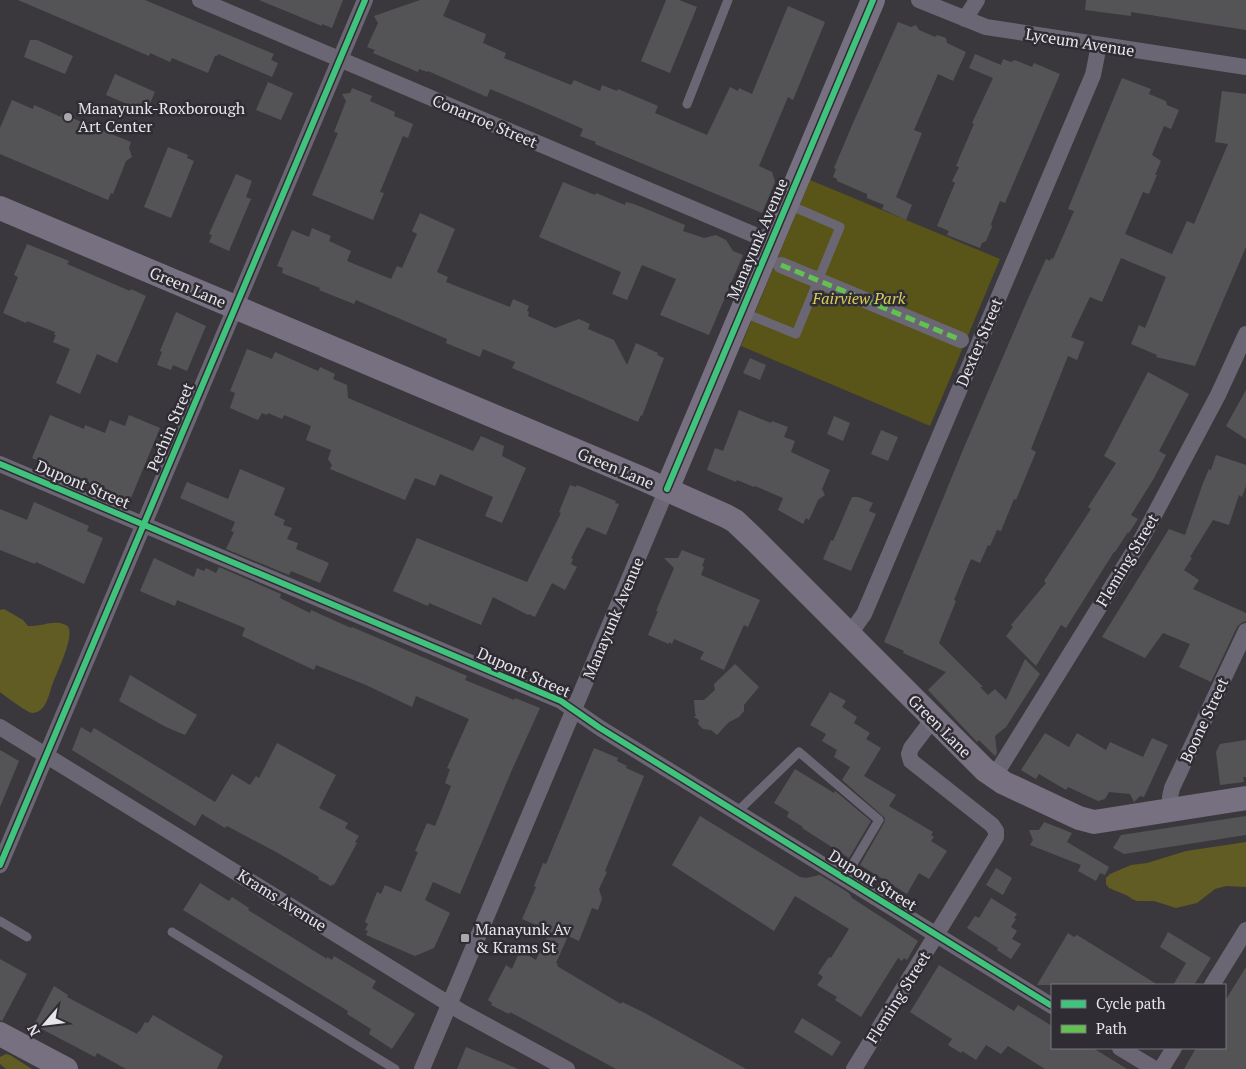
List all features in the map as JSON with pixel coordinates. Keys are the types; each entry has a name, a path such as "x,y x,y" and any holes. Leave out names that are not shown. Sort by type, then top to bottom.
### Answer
{"main road":[{"name":"Manayunk Avenue","path":"667,489 873,0"},
{"name":"Green Lane","path":"0,208 667,489 735,521 985,770 994,777 1079,818 1094,822 1246,798"},
{"path":"0,1034 66,1069"}],"street":[{"name":"Conarroe Street","path":"200,0 770,242"},
{"name":"Pechin Street","path":"0,865 365,0"},
{"name":"Lyceum Avenue","path":"919,0 998,30 1246,67"},
{"path":"965,19 977,0"},
{"name":"Dexter Street","path":"850,635 864,614 1093,75 1099,45"},
{"path":"781,265 961,340"},
{"name":"Fleming Street","path":"994,777 1146,530 1218,396 1246,334"},
{"name":"Dupont Street","path":"0,464 547,694 1051,1005"},
{"name":"Manayunk Avenue","path":"422,1069 667,489"},
{"name":"Boone Street","path":"1172,810 1170,797 1172,788 1246,631"},
{"name":"Fleming Street","path":"854,1069 996,837 996,831 992,825 911,761 909,754 911,748 933,719"},
{"name":"Krams Avenue","path":"0,727 450,1004 560,1067"},
{"path":"1213,984 1246,930"},
{"path":"1122,1049 1155,1069"},
{"path":"1161,1069 1173,1049"}],"lane":[{"path":"686,104 728,0"},
{"path":"741,311 796,334 840,227 787,204"},
{"path":"737,812 799,752 879,820 844,879"},
{"path":"0,921 27,937"},
{"path":"172,932 395,1069"}],"green space":[{"name":"Fairview Park","path":"810,180 1000,259 930,426 741,346"}],"shaded area":[{"path":"4,609 23,620 28,626 61,623 69,629 68,644 49,696 41,710 37,712 32,713 26,710 0,692 0,610"},
{"path":"1246,842 1246,887 1226,886 1215,889 1197,903 1176,908 1154,901 1137,901 1109,888 1106,884 1106,878 1110,874 1131,865 1147,863 1186,851"},
{"path":"6,1054 32,1069 6,1069 0,1064 0,1057"}],"building":[{"path":"18,0 145,0 274,54 271,60 278,63 272,77 218,54 215,56 208,73 172,58 170,62 150,53 149,56"},
{"path":"259,0 343,0 332,28 322,24 322,26"},
{"path":"420,0 450,0 443,16 486,34 483,43 506,53 504,58 571,85 574,80 600,91 602,85 617,91 618,89 658,106 655,113 707,135 730,87 738,91 739,88 752,94 788,6 825,22 793,100 788,97 759,166 772,172 775,182 762,213 595,144 596,142 580,136 583,129 538,109 490,89 487,97 428,71 419,69 418,72 373,53 375,50 367,47 378,23 374,16"},
{"path":"666,0 679,0 697,7 670,73 641,61"},
{"path":"1086,0 1246,0 1246,30 1131,12 1131,16 1085,10"},
{"path":"898,22 911,27 916,25 919,30 935,37 937,35 946,38 947,43 966,52 953,81 938,74 914,130 922,133 896,197 912,205 906,220 882,209 884,205 867,198 867,194 837,181 833,177 836,169 834,168"},
{"path":"30,40 37,40 73,56 65,74 24,57"},
{"path":"975,54 1001,65 1003,59 1011,62 1015,60 1032,67 1034,63 1060,74 1005,203 1000,201 991,224 992,227 986,241 982,243 980,248 947,235 949,231 937,226 955,183 952,181 959,167 956,166 974,124 972,123 993,78 969,68"},
{"path":"115,74 155,92 146,112 106,95"},
{"path":"1122,78 1151,89 1149,94 1166,101 1167,105 1179,110 1171,129 1164,126 1152,155 1161,161 1155,175 1157,175 1149,194 1143,192 1125,234 1172,254 1187,221 1194,224 1228,144 1215,142 1222,91 1246,94 1246,247 1195,366 1156,357 1157,355 1131,344 1139,325 1145,328 1166,277 1121,258 1102,302 1090,297 1071,337 1084,342 1077,360 1068,356 1031,449 1036,452 1016,500 1014,499 1001,531 997,530 980,563 971,559 939,643 983,687 980,687 988,695 995,689 1006,700 1025,659 1040,674 1006,727 995,736 997,753 995,756 979,740 977,742 928,690 946,672 903,653 904,651 884,642 1027,301 1046,259 1050,261 1051,258 1053,259 1074,211 1068,209"},
{"path":"268,82 293,93 281,120 256,110"},
{"path":"352,88 372,96 370,101 395,112 394,116 413,124 408,138 403,136 380,192 384,193 373,220 312,195 338,133 334,132 346,101 342,94 350,93"},
{"path":"12,100 33,109 34,105 61,117 62,114 131,142 129,148 132,157 126,161 113,194 111,193 108,200 0,154 0,128"},
{"path":"168,147 188,155 187,158 194,161 171,218 144,207"},
{"path":"236,174 252,181 246,197 251,199 229,251 209,242 212,235 209,234"},
{"path":"563,182 625,205 626,202 634,204 685,225 683,231 704,238 716,235 726,240 733,251 743,255 709,335 660,315 676,279 642,265 627,300 612,294 621,272 539,237"},
{"path":"420,213 455,229 437,272 448,277 446,282 510,307 513,299 529,306 528,316 555,328 579,319 590,324 588,329 614,340 627,365 636,343 658,353 657,355 664,358 638,422 512,368 515,362 483,349 480,357 446,343 447,339 356,300 354,304 319,290 320,288 282,273 283,268 277,266 292,230 309,237 312,228 331,236 329,241 351,251 347,261 391,279 397,266 402,268 417,234 412,231"},
{"path":"27,244 69,261 67,264 146,296 117,363 97,354 80,394 56,383 70,349 53,342 56,335 54,335 55,332 3,313 18,277 14,275"},
{"path":"176,312 206,326 187,371 173,365 171,370 157,365 162,352 160,351"},
{"path":"247,349 272,359 275,352 318,371 320,367 335,374 333,379 347,385 348,398 473,451 481,436 504,446 502,456 526,468 502,523 485,516 493,497 440,474 435,486 415,478 405,500 330,469 332,465 328,459 331,450 306,440 311,426 284,415 282,419 268,413 267,415 262,413 258,420 230,408 235,393 230,391"},
{"path":"750,358 766,365 760,380 743,373"},
{"path":"1148,372 1189,394 1159,451 1166,455 1131,515 1138,519 1114,552 1066,628 1061,625 1036,666 1006,636 1013,627 1011,625 1046,583 1044,581 1091,509 1088,507 1116,463 1104,456"},
{"path":"1246,390 1246,439 1226,426"},
{"path":"739,410 771,423 772,421 788,427 784,437 795,441 791,452 830,470 822,489 825,495 818,500 809,520 806,518 803,524 778,510 783,498 755,486 737,480 736,482 707,470 715,448 723,451"},
{"path":"50,415 84,429 85,425 105,433 110,420 125,426 129,415 160,428 129,503 32,458"},
{"path":"834,416 850,423 843,441 827,434"},
{"path":"881,430 898,437 888,461 871,454"},
{"path":"1216,455 1246,465 1246,486 1242,497 1239,495 1229,525 1213,520 1184,570 1199,580 1193,589 1246,613 1246,621 1237,627 1211,682 1179,667 1190,644 1163,633 1145,658 1102,637 1169,529 1185,535 1203,483 1209,469 1211,470"},
{"path":"240,469 285,488 274,515 285,520 283,525 292,528 287,539 298,543 296,549 329,563 320,583 291,571 289,575 226,549 234,532 231,531 235,522 180,498 187,482 228,499"},
{"path":"570,485 576,487 577,485 619,504 606,535 587,527 571,558 573,559 571,564 577,567 565,590 552,583 535,617 493,597 481,625 429,603 428,606 393,591 417,538 527,582 561,513 559,512"},
{"path":"852,497 858,497 873,503 869,511 876,514 851,571 823,559"},
{"path":"34,502 89,526 87,531 103,538 84,584 36,562 35,564 0,550 0,509 27,520"},
{"path":"682,550 705,559 701,575 760,600 748,627 744,625 724,670 700,659 704,652 674,639 672,644 669,642 669,644 648,635 674,568 664,558 678,558"},
{"path":"154,558 194,577 197,568 204,571 206,568 216,573 219,567 281,594 280,598 310,613 311,610 467,676 465,680 514,700 515,698 540,708 460,894 433,882 425,900 450,913 434,948 415,956 366,935 368,931 365,930 368,924 365,922 377,892 381,894 385,885 401,892 418,852 415,851 427,823 435,826 451,786 445,783 450,769 447,768 469,719 416,696 412,707 366,685 316,665 314,670 242,636 245,628 177,600 175,606 140,591"},
{"path":"735,664 759,687 744,705 744,711 739,717 729,722 717,735 711,730 703,729 698,724 699,720 694,717 696,715 694,700 704,700 715,690 714,684"},
{"path":"130,675 197,715 185,735 166,727 119,701"},
{"path":"830,692 846,701 842,707 857,717 854,723 870,733 866,739 881,748 864,776 896,795 889,806 933,832 931,835 934,837 931,841 947,851 929,879 919,873 907,894 860,865 885,818 842,780 850,767 834,757 837,750 822,741 826,734 810,725"},
{"path":"81,727 91,733 94,728 215,802 232,774 250,785 256,776 259,778 277,743 336,775 319,808 348,823 345,828 359,836 355,842 357,843 334,885 331,886 276,852 227,826 225,828 202,814 195,826 72,750"},
{"path":"1045,733 1069,747 1077,733 1106,750 1110,742 1143,757 1152,738 1168,745 1144,797 1140,796 1134,802 1130,794 1109,792 1105,799 1098,801 1068,787 1066,790 1039,774 1036,779 1021,770"},
{"path":"1246,740 1246,777 1243,777 1244,782 1220,785 1216,752 1220,744"},
{"path":"594,748 618,758 617,761 627,766 626,768 644,776 605,871 607,872 599,889 602,899 598,910 592,908 579,941 568,936 556,963 558,964 557,966 621,1004 622,1002 643,1012 746,1069 616,1069 510,1012 509,1014 491,1005 492,1003 488,1000 506,965 512,969 518,955 520,956 522,952 536,960 550,931 522,919 536,887 534,886 543,863 546,864"},
{"path":"0,750 19,761 0,807"},
{"path":"795,769 834,793 835,791 871,821 849,858 787,817 789,812 774,803"},
{"path":"700,816 800,877 806,878 820,875 918,941 907,960 904,958 902,961 898,958 861,1017 835,1000 837,997 817,985 823,977 818,973 829,957 831,958 849,929 795,896 774,931 672,865"},
{"path":"1246,816 1246,835 1124,854 1113,848 1121,835"},
{"path":"1044,822 1072,833 1067,842 1109,867 1105,875 1100,873 1096,881 1078,871 1081,865 1030,845 1033,840 1029,830 1039,830"},
{"path":"996,868 1012,878 1003,895 986,885"},
{"path":"200,883 229,901 232,897 249,908 248,910 327,959 327,957 332,960 334,956 376,981 372,988 415,1014 392,1049 369,1034 371,1029 347,1014 348,1011 183,910"},
{"path":"991,898 1017,914 1011,927 1017,931 1012,939 1021,944 1011,959 997,950 998,948 967,928 975,916 979,918"},
{"path":"1168,932 1211,958 1195,984 1174,984 1186,963 1160,947"},
{"path":"1068,933 1074,937 1077,935 1156,984 1051,984 1037,985"},
{"path":"0,959 27,974 2,1021 0,1020"},
{"path":"939,965 1014,1011 1018,1005 1051,1025 1051,1049 1095,1049 1127,1069 1045,1069 1008,1046 1001,1054 986,1045 976,1060 948,1045 952,1039 910,1012"},
{"path":"1246,967 1246,1069 1184,1069 1195,1049 1226,1049 1226,999"},
{"path":"54,986 68,995 67,997 137,1034 145,1022 148,1023 153,1015 223,1056 217,1069 126,1069 97,1053 95,1057 34,1025"},
{"path":"802,1018 841,1042 832,1056 794,1032"},
{"path":"466,1047 518,1069 457,1069"}],"marked path":[{"path":"781,265 961,340"}],"cycle path":[{"path":"0,865 365,0"},
{"path":"667,489 873,0"},
{"path":"0,464 561,701 600,728 1051,1005"}],"place":[{"name":"Manayunk-Roxborough Art Center","path":"68,117"},
{"name":"Manayunk Av & Krams St","path":"465,938"}]}
